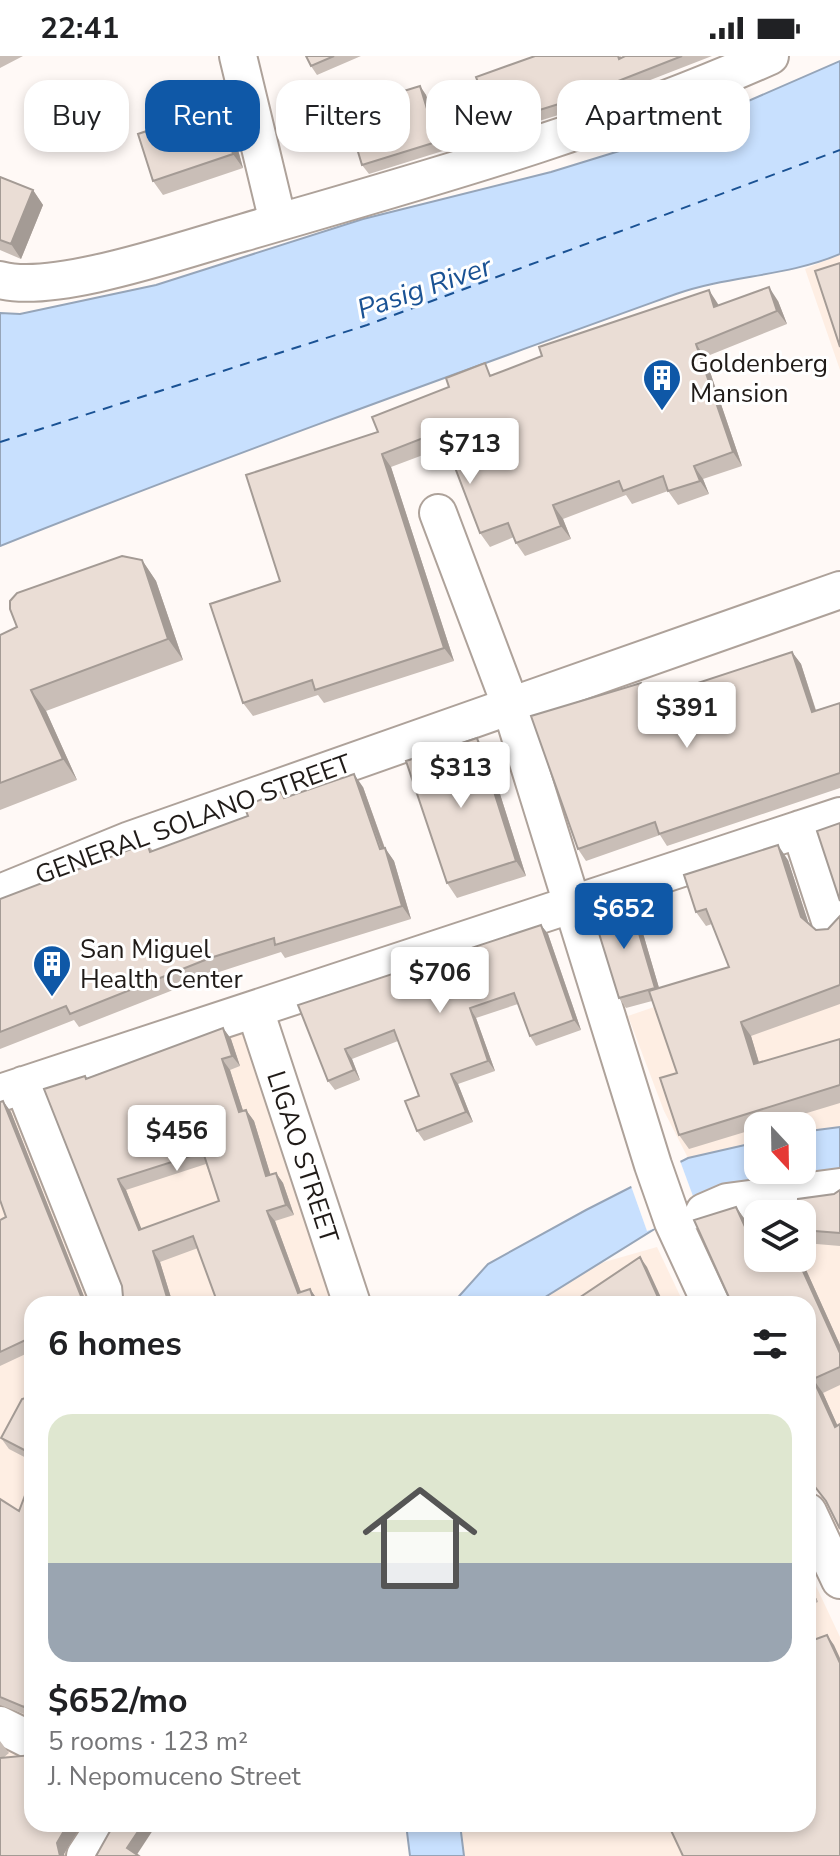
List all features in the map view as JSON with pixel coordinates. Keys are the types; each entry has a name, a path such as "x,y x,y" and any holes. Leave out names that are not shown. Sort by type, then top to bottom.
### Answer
{"street":[{"path":"238,56 278,222"},
{"path":"0,280 17,285 112,270 278,222 508,155 689,91 770,56"},
{"path":"438,513 510,704 570,906 653,1165 689,1217 709,1296"},
{"name":"GENERAL SOLANO STREET","path":"0,893 130,840 840,590"},
{"path":"106,1296 12,1089 840,816"},
{"path":"800,829 831,924"},
{"name":"LIGAO STREET","path":"255,1010 349,1296"},
{"path":"689,1217 727,1202 840,1187"},
{"path":"816,1529 840,1580"},
{"path":"0,1725 24,1737"},
{"path":"85,1856 101,1832"}],"shaded area":[{"path":"840,254 840,370 805,269"},
{"path":"840,931 840,1127 816,1130 816,1112 744,1112 744,1145 688,1158 664,1111 628,1016 758,971"},
{"path":"247,1022 334,1296 24,1296 24,1832 102,1832 88,1856 0,1856 0,1110"},
{"path":"840,1195 840,1530 835,1533 816,1488 816,1296 798,1296 768,1272 816,1272 815,1200"},
{"path":"744,1214 744,1253 705,1222"},
{"path":"657,1247 680,1296 546,1296 594,1265"},
{"path":"816,1586 840,1637 840,1856 464,1856 461,1832 816,1832"}],"water":[{"name":"Pasig River","path":"840,61 840,254 820,262 676,294 252,449 0,546 0,313 20,314 156,285 363,219 551,172 616,152 750,152 750,100"},
{"path":"840,1127 840,1180 816,1184 816,1130"},
{"path":"744,1145 744,1184 814,1184 698,1202 547,1296 459,1296 488,1264 688,1158"},
{"path":"407,1832 461,1832 464,1856 410,1856"}],"pier":[{"path":"679,1158 697,1207 675,1221 647,1231 630,1183"}],"building":[{"path":"306,56 334,56 311,66"},
{"path":"535,56 618,56 619,59 625,56 682,56 621,80 557,80 557,105 541,110 541,80 477,80 476,77"},
{"path":"420,86 426,106 426,145 410,150 410,89"},
{"path":"145,132 145,152 233,154 153,181 138,134"},
{"path":"358,152 404,152 362,165"},
{"path":"0,177 33,190 11,244 0,240"},
{"path":"840,263 840,347 815,271"},
{"path":"769,287 777,311 696,344 733,452 694,466 700,481 668,491 663,476 623,491 619,481 553,505 561,526 516,543 508,523 480,533 441,431 382,454 444,648 315,690 312,680 243,703 210,604 280,581 246,475 378,432 372,417 449,387 446,378 485,363 490,376 542,356 539,347 709,290 714,307"},
{"path":"122,556 142,560 168,639 31,690 63,759 0,783 0,635 17,627 10,601 17,593"},
{"path":"792,652 812,712 840,703 840,773 659,834 655,822 578,849 531,716 641,683 646,700"},
{"path":"477,738 516,861 447,883 406,761"},
{"path":"354,774 380,849 385,848 402,906 275,945 274,938 210,958 70,1014 66,1006 0,1032 0,899 147,843 150,852 248,816 244,806 281,792 284,798"},
{"path":"840,823 840,901 817,831"},
{"path":"778,845 801,917 816,930 828,929 840,916 840,985 741,1022 754,1064 840,1039 840,1085 753,1112 744,1112 744,1115 679,1135 660,1078 677,1073 649,991 729,967 706,909 696,912 684,875"},
{"path":"630,903 655,988 619,998 593,914"},
{"path":"541,925 574,1020 530,1036 514,993 470,1008 488,1061 451,1074 466,1112 417,1131 405,1101 419,1096 394,1030 345,1049 354,1070 328,1081 298,1005"},
{"path":"223,1028 232,1056 222,1059 239,1112 246,1110 266,1176 276,1173 286,1205 267,1211 298,1293 310,1289 312,1296 215,1296 193,1236 153,1251 167,1296 123,1296 122,1286 44,1089 85,1076 86,1079","holes":["203,1152 219,1201 139,1230 118,1179"]},
{"path":"3,1101 81,1296 24,1296 24,1341 0,1352 0,1220 6,1217 0,1200 0,1102"},
{"path":"840,1190 840,1233 816,1231 816,1200 798,1199 834,1194"},
{"path":"736,1207 744,1225 744,1272 803,1272 814,1296 728,1296 694,1220"},
{"path":"640,1257 657,1296 582,1296"},
{"path":"816,1300 840,1353 840,1367 816,1378"},
{"path":"816,1386 835,1427 840,1424 840,1529 816,1488"},
{"path":"24,1398 24,1450 1,1438"},
{"path":"24,1498 24,1707 0,1697 0,1499 19,1511"},
{"path":"827,1635 840,1663 840,1856 683,1856 672,1832 816,1832 816,1639"},
{"path":"24,1756 24,1832 63,1832 57,1843 60,1856 0,1856 0,1758"},
{"path":"110,1832 138,1832 127,1848 139,1856 96,1856"}],"ferry route":[{"path":"0,442 367,325 840,150"}],"place":[{"name":"Goldenberg Mansion","path":"662,412"},
{"name":"San Miguel Health Center","path":"52,998"}]}
